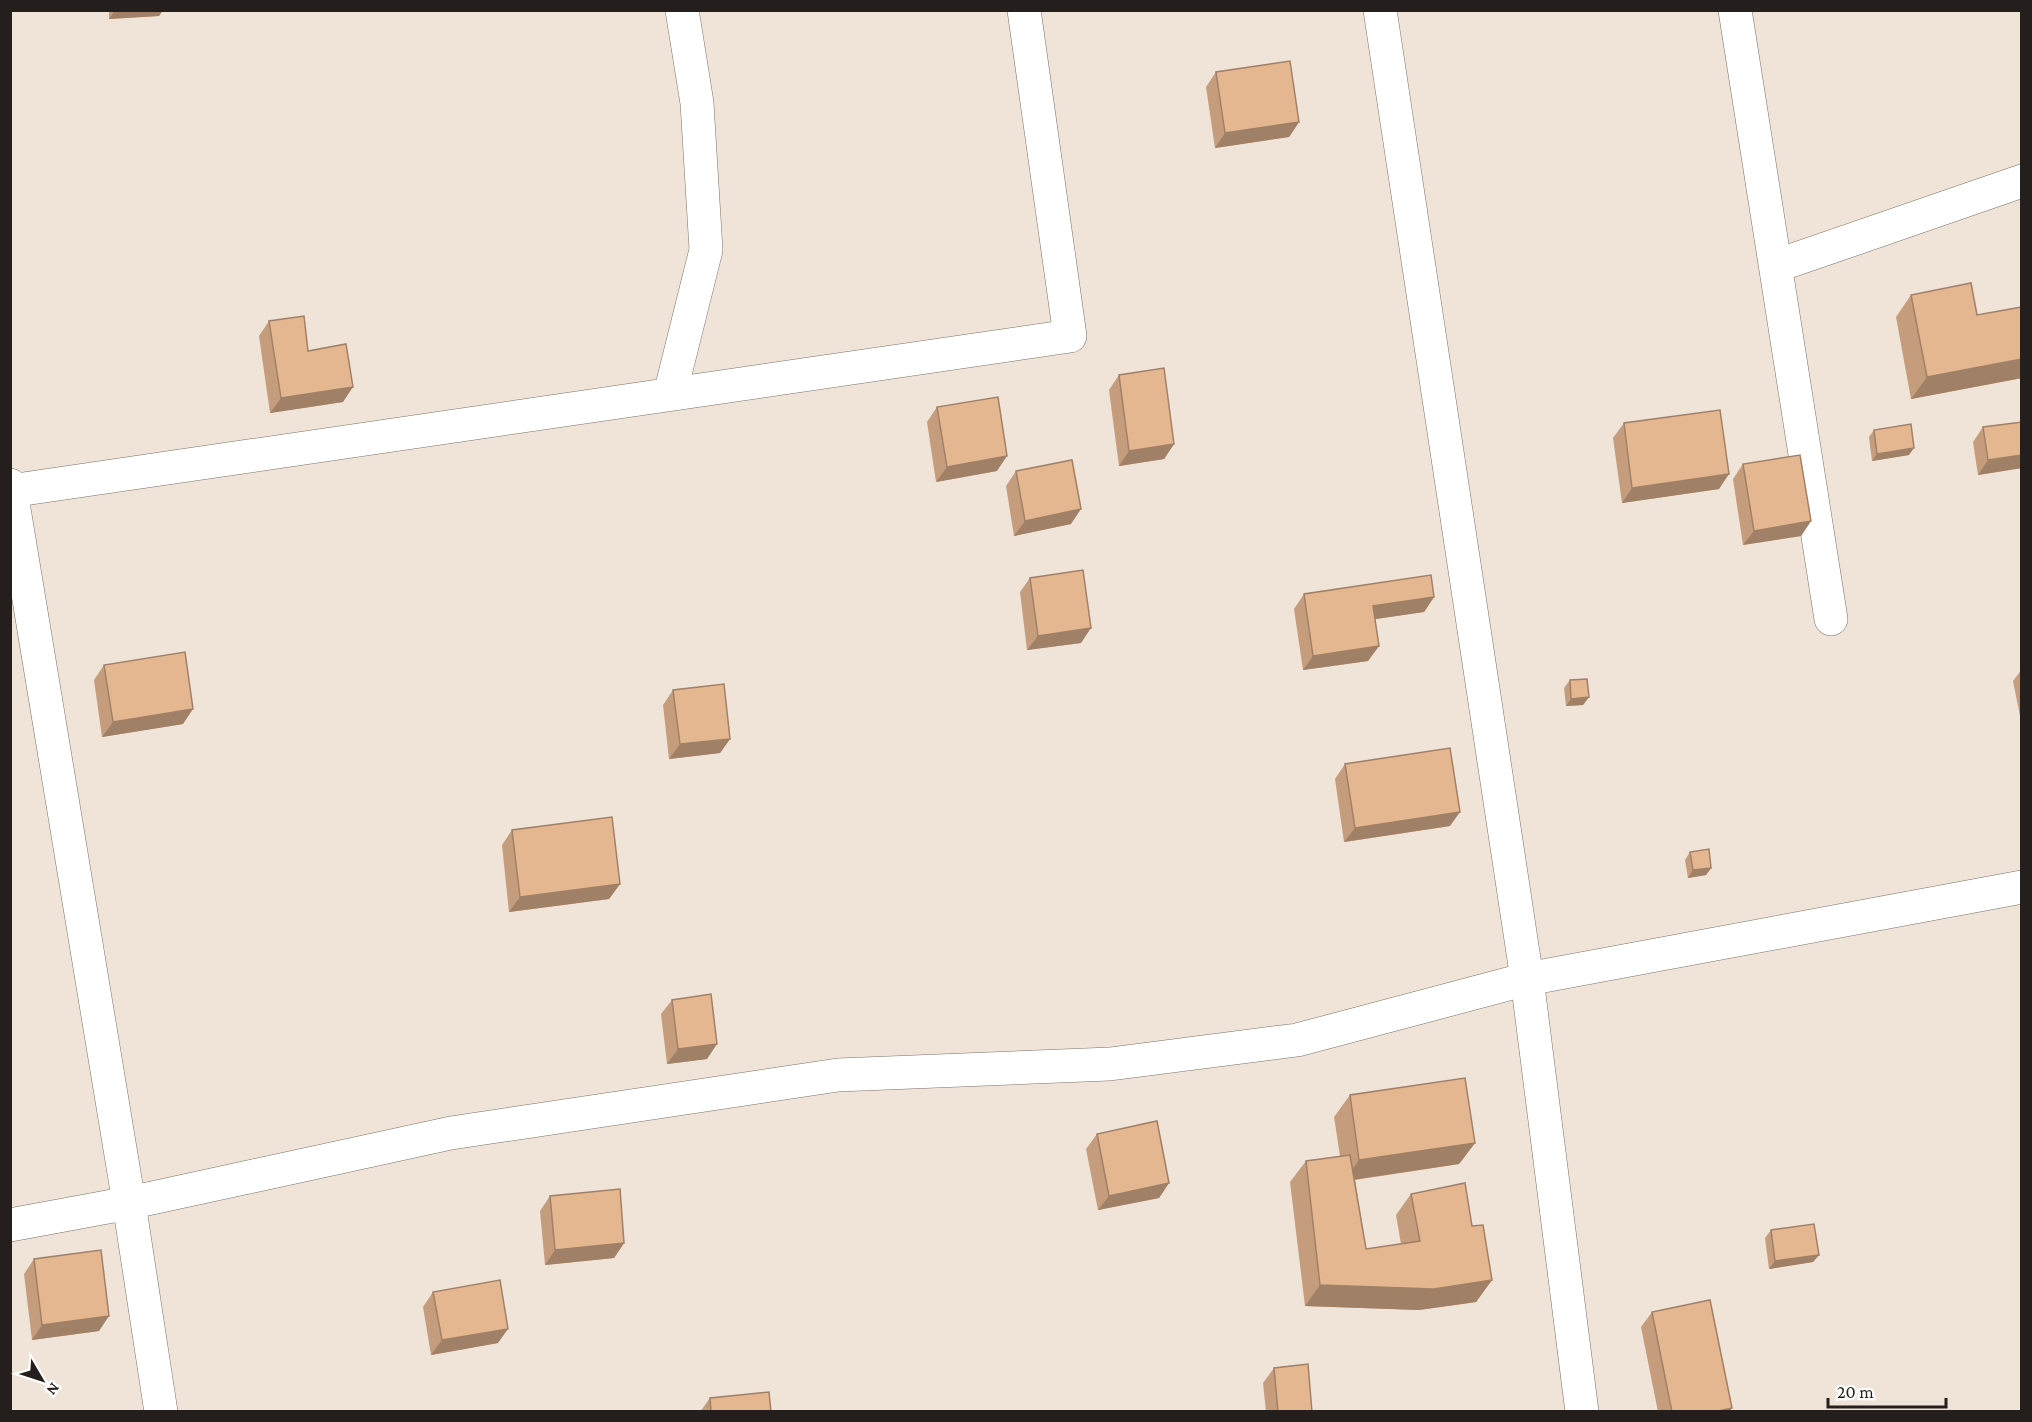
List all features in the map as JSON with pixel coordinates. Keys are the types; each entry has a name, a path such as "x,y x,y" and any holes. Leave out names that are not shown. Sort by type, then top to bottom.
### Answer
{"street":[{"path":"670,394 706,250 697,103 682,10"},
{"path":"161,1412 129,1203 11,489 1070,336 1024,10"},
{"path":"1380,10 1527,979 1582,1412"},
{"path":"1735,10 1831,619"},
{"path":"1776,266 2022,181"},
{"path":"10,1225 129,1203 451,1133 838,1075 1110,1064 1297,1040 1527,979 2022,887"}],"building":[{"path":"1290,61 1299,122 1225,133 1216,72"},
{"path":"1971,283 1977,315 2022,307 2022,359 1927,377 1911,295"},
{"path":"304,316 308,351 346,344 353,387 281,398 269,321"},
{"path":"1164,368 1174,444 1129,451 1119,375"},
{"path":"998,397 1007,456 947,467 937,407"},
{"path":"1720,410 1729,474 1632,488 1624,423"},
{"path":"2022,422 2022,455 1988,460 1983,427"},
{"path":"1911,424 1914,448 1877,454 1874,430"},
{"path":"1800,455 1811,521 1754,531 1743,464"},
{"path":"1072,460 1081,509 1025,521 1016,471"},
{"path":"1083,570 1091,628 1038,636 1030,578"},
{"path":"1431,575 1434,597 1373,606 1379,646 1313,656 1304,594"},
{"path":"185,652 193,709 113,722 104,665"},
{"path":"1587,679 1589,697 1571,699 1570,680"},
{"path":"724,684 730,739 680,744 673,690"},
{"path":"1450,748 1460,812 1355,828 1345,764"},
{"path":"612,817 620,884 520,897 512,830"},
{"path":"1709,849 1711,868 1693,870 1690,852"},
{"path":"711,994 717,1044 678,1049 672,1000"},
{"path":"1465,1078 1475,1143 1359,1160 1350,1095"},
{"path":"1157,1121 1169,1183 1109,1196 1097,1134"},
{"path":"1350,1155 1366,1249 1420,1241 1411,1194 1465,1183 1472,1226 1483,1225 1492,1280 1434,1289 1320,1285 1306,1161"},
{"path":"620,1189 624,1243 555,1250 550,1196"},
{"path":"1814,1224 1819,1255 1775,1261 1771,1230"},
{"path":"101,1250 109,1316 42,1325 34,1259"},
{"path":"500,1280 508,1329 442,1340 433,1292"},
{"path":"1710,1300 1732,1408 1714,1412 1672,1412 1652,1312"},
{"path":"1308,1364 1312,1412 1278,1412 1274,1368"},
{"path":"769,1392 771,1412 711,1412 710,1398"}]}
